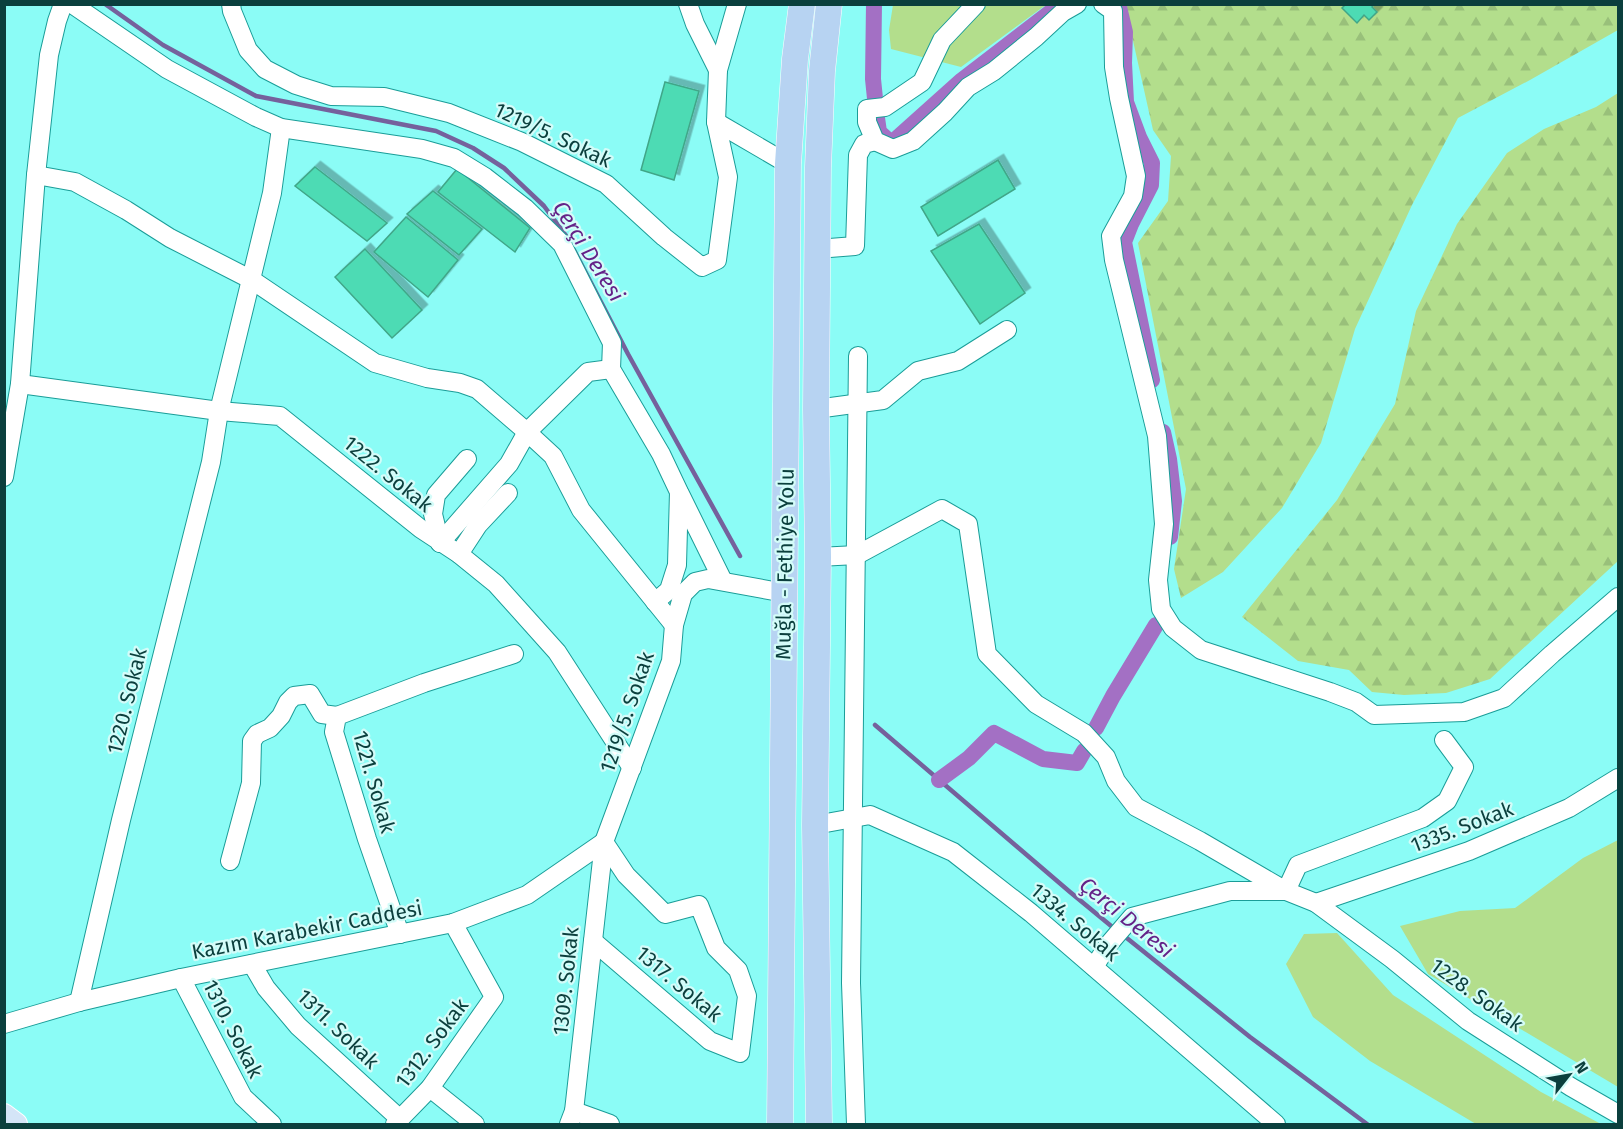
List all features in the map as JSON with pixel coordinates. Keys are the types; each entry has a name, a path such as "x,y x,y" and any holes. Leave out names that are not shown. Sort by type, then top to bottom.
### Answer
{"highway":[{"name":"Muğla - Fethiye Yolu","path":"780,1125 788,164 795,59 802,4"},
{"name":"Muğla - Fethiye Yolu","path":"819,1125 815,825 818,167 821,83 829,4"}],"main road":[{"path":"4,1115 16,1125"}],"street":[{"path":"4,477 21,384 36,176 49,55 63,4"},
{"path":"72,4 167,69 256,117 281,128 422,149 454,158 485,177 525,208 562,244 612,343 611,369 661,454 723,581"},
{"name":"1219/5. Sokak","path":"231,4 248,50 265,69 297,85 331,96 384,97 449,113 522,142 606,184 664,237 702,267 717,260 728,177 716,122 718,70 736,4"},
{"path":"688,4 694,24 718,70"},
{"path":"875,141 867,122 876,108 922,82 942,40 976,4"},
{"path":"818,249 855,246 858,155 864,144 875,141 893,149 913,141 968,87 994,71 1063,12 1077,4"},
{"path":"1103,4 1113,11 1114,67 1136,176 1133,196 1111,236 1114,260 1157,436 1164,524 1158,580 1161,609 1173,628 1201,650 1330,692 1356,702 1374,715 1464,712 1504,698 1618,597"},
{"path":"716,122 788,164"},
{"name":"1220. Sokak","path":"79,1002 123,809 211,462 219,411 272,193 281,128"},
{"path":"36,176 75,182 126,210 170,238 252,280 375,363 477,389 553,456 581,510 674,625"},
{"path":"816,409 883,400 918,371 958,361 1007,330"},
{"path":"856,1125 851,982 858,356"},
{"path":"440,543 509,464 527,432 588,372 611,369"},
{"name":"1222. Sokak","path":"21,384 219,411 280,416 421,530 459,554 496,584 556,652 632,768"},
{"path":"440,543 433,514 436,495 467,459"},
{"path":"656,602 669,590 677,565 679,492"},
{"path":"459,554 478,525 508,493"},
{"path":"818,557 856,555 942,509 968,524 987,654 1036,704 1084,733 1106,757 1116,781 1136,807 1286,891"},
{"name":"1219/5. Sokak","path":"604,843 671,661 674,625 683,594 695,582 708,579 785,593"},
{"name":"1221. Sokak","path":"400,934 367,839 334,732 337,716 424,683 513,654"},
{"path":"230,861 251,783 252,741 257,734 270,728 294,696 310,694 322,714 337,716"},
{"path":"1286,891 1298,866 1423,818 1447,801 1464,767 1444,740"},
{"name":"1335. Sokak","path":"1316,903 1469,851 1569,808 1618,778"},
{"name":"1334. Sokak","path":"815,825 870,815 953,852 1031,913 1276,1125"},
{"name":"Kazım Karabekir Caddesi","path":"4,1024 79,1002 181,978 453,923 527,895 604,843"},
{"name":"1309. Sokak","path":"571,1118 604,843"},
{"name":"1317. Sokak","path":"593,941 710,1041 740,1053 747,996 738,970 716,948 699,905 665,914 626,875 604,843"},
{"path":"1094,967 1108,945 1132,917 1230,891 1286,891"},
{"name":"1228. Sokak","path":"1286,891 1316,903 1392,959 1468,1021 1571,1087 1618,1114"},
{"name":"1312. Sokak","path":"398,1122 430,1088 494,997 453,923"},
{"name":"1311. Sokak","path":"252,964 266,988 298,1026 398,1122"},
{"name":"1310. Sokak","path":"181,978 243,1097 272,1125"},
{"path":"430,1088 475,1125"},
{"path":"571,1118 610,1125"}],"green space":[{"path":"893,5 1049,5 1043,7 961,67 891,49 889,30"},
{"path":"1125,5 1618,5 1618,30 1458,118 1412,205 1355,329 1321,443 1282,508 1223,572 1181,598 1174,569 1186,489 1138,243 1168,201 1171,156 1153,130"},
{"path":"1618,93 1618,561 1490,679 1446,693 1404,695 1372,692 1349,670 1298,661 1242,617 1337,500 1395,404 1416,311 1457,224 1507,153 1544,129 1596,107"},
{"path":"1618,840 1618,1087 1428,974 1400,926 1460,911 1515,908 1583,858"},
{"path":"1337,933 1393,995 1541,1092 1601,1124 1476,1124 1370,1061 1313,1017 1286,964 1304,934"}],"building":[{"path":"1346,4 1374,4 1372,7 1377,12 1369,20 1364,15 1357,23 1342,8"},
{"path":"665,82 699,91 674,180 641,170"},
{"path":"998,160 1015,189 938,236 921,207"},
{"path":"315,167 387,223 367,241 295,186"},
{"path":"457,169 530,228 515,252 438,192"},
{"path":"433,191 482,229 459,255 407,214"},
{"path":"406,217 458,260 428,297 374,252"},
{"path":"979,224 1025,293 980,324 931,251"},
{"path":"365,249 422,310 392,338 335,277"}],"waterway":[{"name":"Çerçi Deresi","path":"105,4 163,45 256,96 436,131 473,148 504,168 544,206 567,237"},
{"path":"874,4 873,79 877,118 879,132 889,141 895,140 962,80 1061,4"},
{"path":"1116,4 1119,7 1125,32 1126,102 1152,163 1151,185 1124,242 1152,380"},
{"name":"Çerçi Deresi","path":"574,250 628,354 740,556"},
{"path":"1163,432 1174,501 1170,537"},
{"path":"1096,728 1156,625"},
{"name":"Çerçi Deresi","path":"875,725 1116,930"},
{"path":"939,780 969,758 994,733 1043,759 1077,763 1084,751"},
{"name":"Çerçi Deresi","path":"1123,935 1250,1037 1367,1124"}]}
